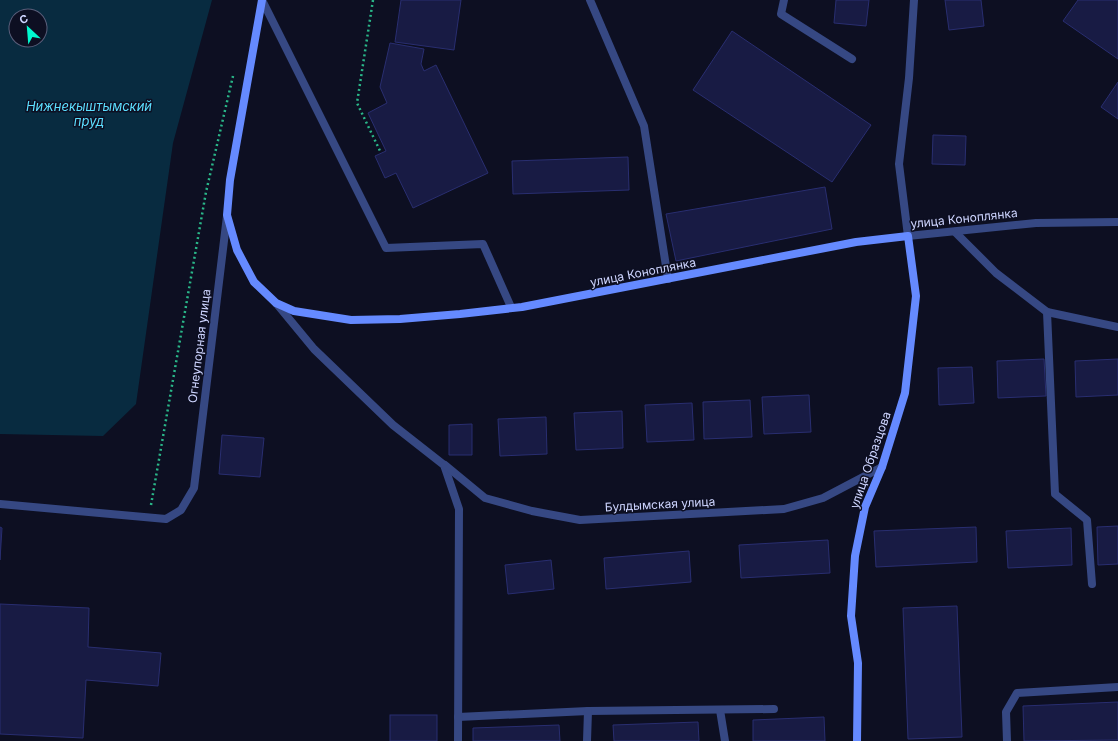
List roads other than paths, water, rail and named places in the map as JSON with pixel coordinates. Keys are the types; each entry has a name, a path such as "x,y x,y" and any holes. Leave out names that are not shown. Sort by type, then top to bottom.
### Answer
{"main road":[{"name":"Огнеупорная улица","path":"227,215 230,180 262,0"},
{"name":"улица Коноплянка","path":"227,215 237,250 254,282 276,303 294,311 351,320 400,319 522,307 856,242 908,236"},
{"name":"улица Образцова","path":"857,741 858,663 851,616 855,556 865,507 882,468 905,393 916,296 908,236"}],"street":[{"path":"262,0 386,248 483,244 511,308"},
{"path":"590,0 644,126 668,279"},
{"path":"784,0 781,14 852,59"},
{"path":"908,236 899,164 909,78 914,0"},
{"name":"Огнеупорная улица","path":"0,504 148,519 166,519 181,510 194,488 227,215"},
{"name":"улица Коноплянка","path":"908,236 1036,223 1118,222"},
{"path":"955,232 996,273 1047,312 1118,327"},
{"name":"Булдымская улица","path":"276,303 314,349 393,425 485,498 532,511 580,520 784,509 823,498 882,468"},
{"path":"1047,312 1055,494 1087,520 1092,584"},
{"path":"444,465 459,509 458,741"},
{"path":"1007,741 1006,712 1017,693 1118,687"},
{"path":"458,716 588,711 774,709"},
{"path":"720,710 725,741"},
{"path":"587,741 588,711"}],"water":[{"name":"Нижнекыштымский пруд","path":"0,0 212,0 173,143 136,404 103,436 0,434"}]}
